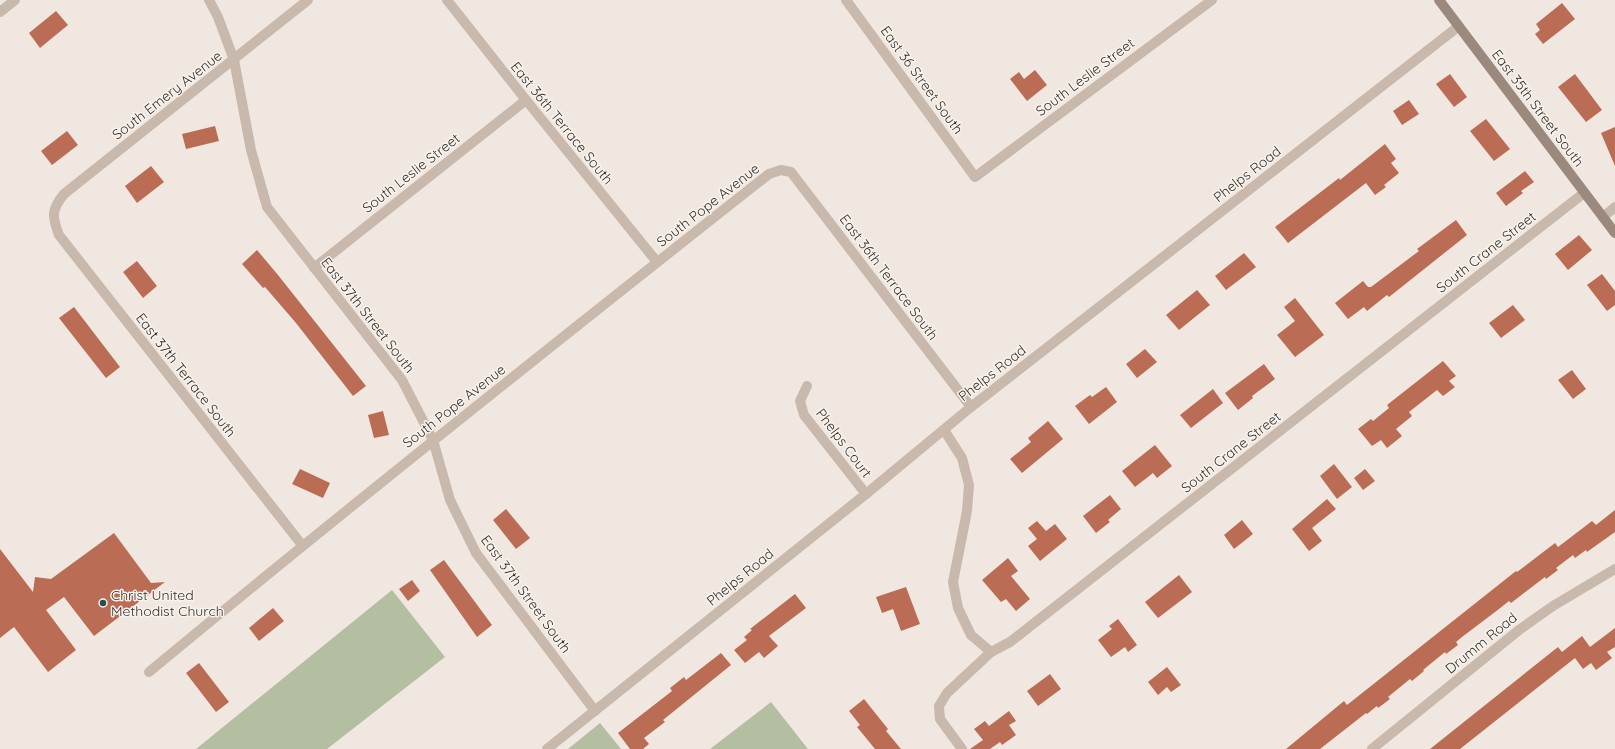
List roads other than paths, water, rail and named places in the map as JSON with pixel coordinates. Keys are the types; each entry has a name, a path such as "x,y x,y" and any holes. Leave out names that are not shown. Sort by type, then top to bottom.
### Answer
{"main road":[{"name":"East 35th Street South","path":"1439,0 1615,233"}],"street":[{"path":"0,12 15,0"},
{"name":"East 37th Street South","path":"209,0 218,17 234,60 251,150 267,207 402,380 433,440 450,500 476,554 595,711"},
{"name":"South Emery Avenue","path":"53,219 57,203 64,194 308,0"},
{"name":"East 36th Terrace South","path":"447,0 657,262"},
{"name":"East 36 Street South","path":"846,0 975,177"},
{"name":"South Leslie Street","path":"975,177 1212,0"},
{"name":"Phelps Road","path":"547,749 866,494 971,407 1459,26"},
{"name":"South Leslie Street","path":"314,268 526,100"},
{"name":"East 36th Terrace South","path":"781,170 791,172 971,407"},
{"name":"South Pope Avenue","path":"148,672 302,545 657,262 769,174 781,170"},
{"name":"South Crane Street","path":"962,749 940,719 939,706 947,693 991,652 1010,642 1584,193"},
{"path":"1603,217 1615,207"},
{"name":"East 37th Terrace South","path":"53,219 59,235 302,545"},
{"name":"Phelps Court","path":"807,386 800,401 804,415 866,494"},
{"path":"944,430 962,458 969,485 967,511 953,582 958,608 971,636 991,652"},
{"name":"Drumm Road","path":"1372,749 1519,630 1552,606 1615,569"}],"place":[{"name":"Christ United Methodist Church","path":"103,603"}]}
